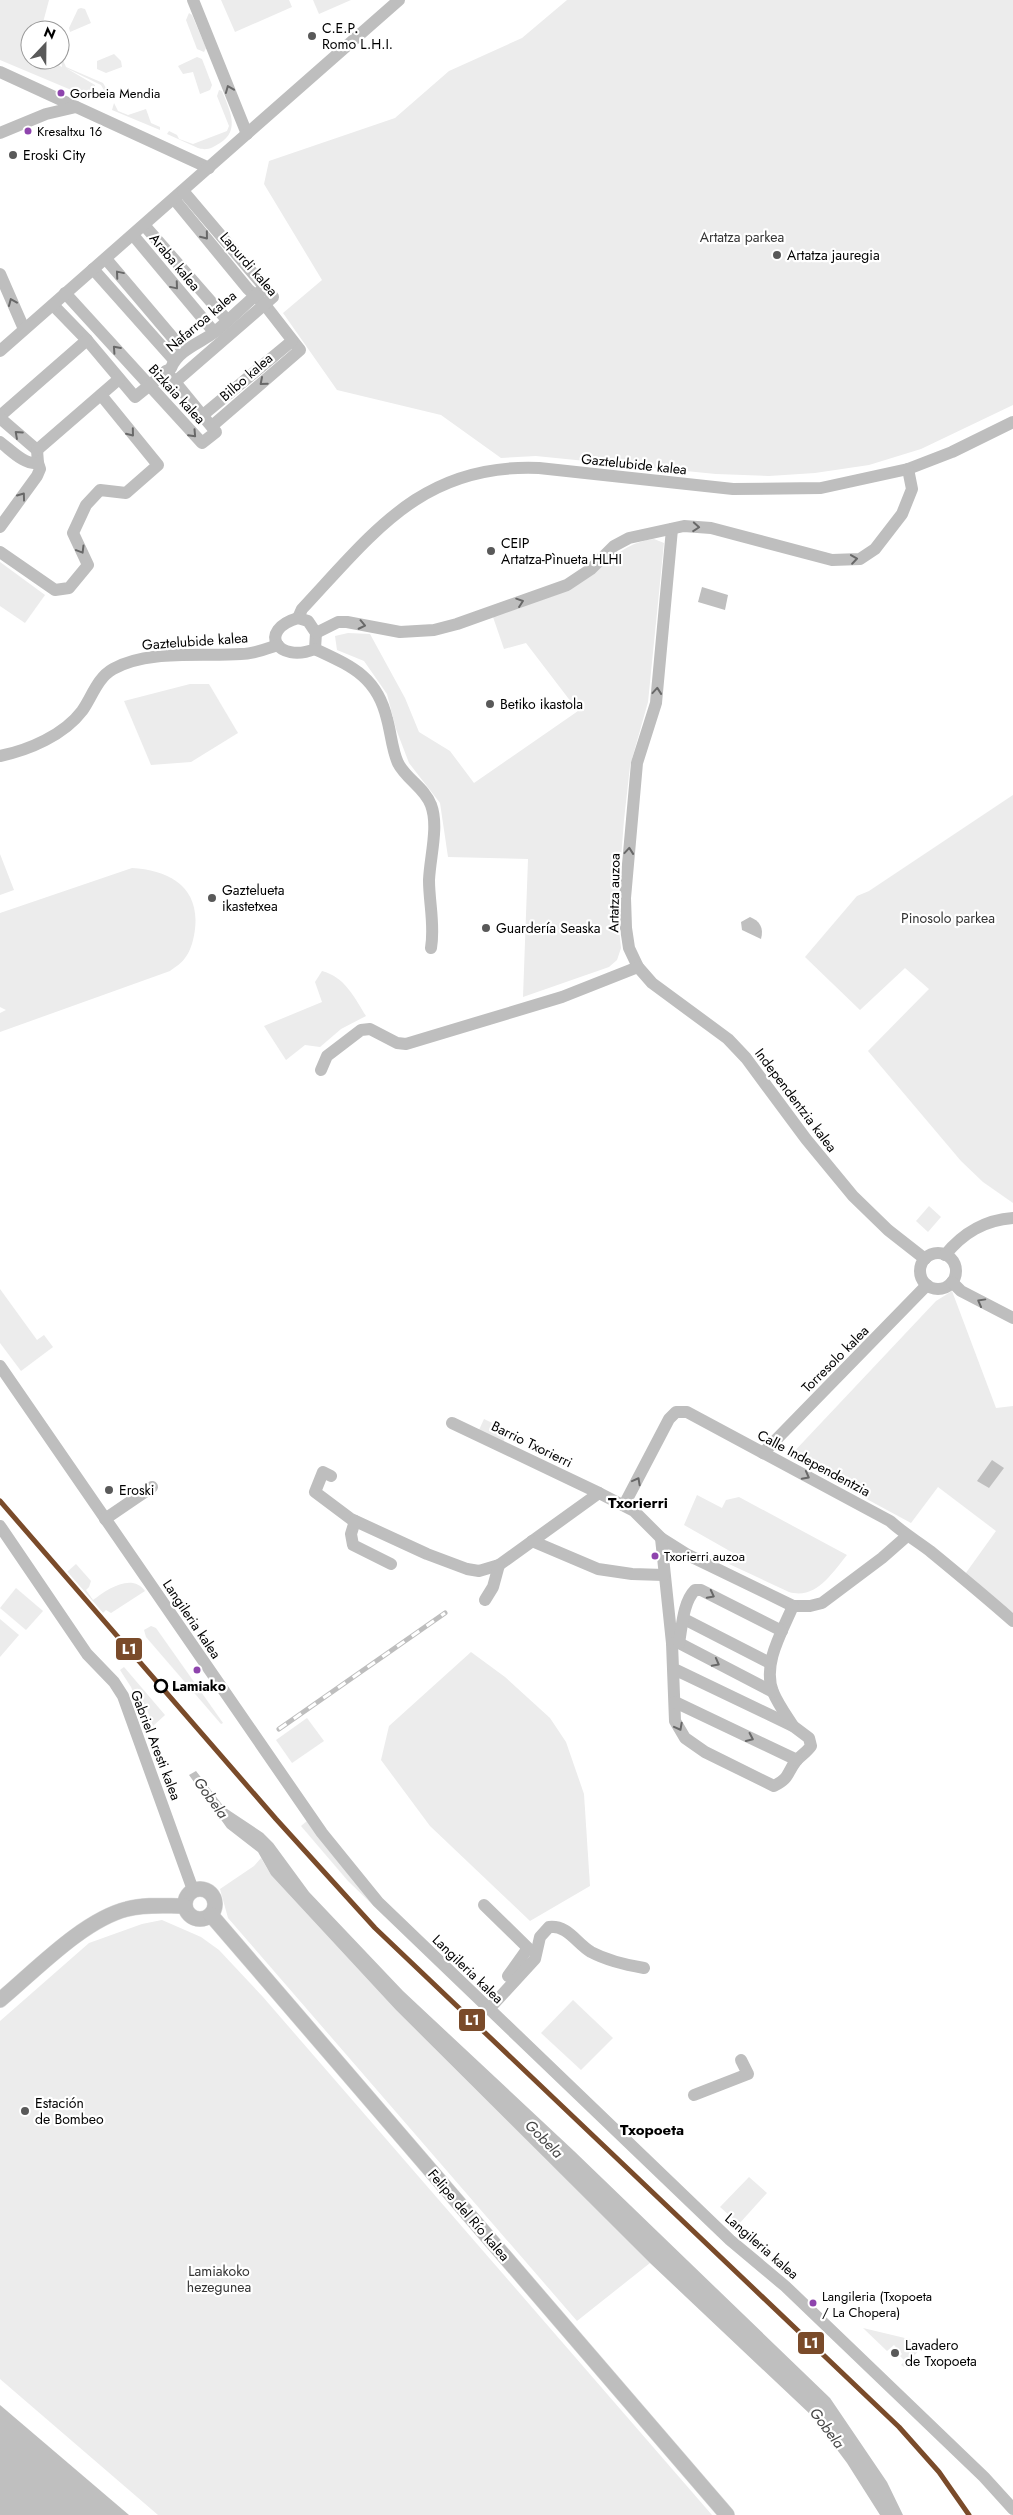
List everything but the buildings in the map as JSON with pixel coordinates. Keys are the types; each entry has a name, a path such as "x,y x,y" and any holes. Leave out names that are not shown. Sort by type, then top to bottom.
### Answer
{"main road":[{"path":"204,1889 213,1895 215,1906 211,1916 200,1920 194,1919 186,1912 184,1906 188,1894 193,1890 204,1889"},
{"path":"0,2000 81,1932 100,1920 114,1913 136,1907 184,1906"},
{"name":"Felipe del Río kalea","path":"211,1916 727,2515"}],"street":[{"path":"193,0 247,134"},
{"path":"0,351 399,0"},
{"path":"0,72 209,168"},
{"path":"0,133 46,114 76,107"},
{"name":"Lapurdi kalea","path":"179,195 264,296 296,345"},
{"name":"Araba kalea","path":"144,225 228,320"},
{"name":"Araba kalea","path":"133,235 214,332"},
{"path":"106,259 184,352"},
{"name":"Bizkaia kalea","path":"65,293 202,443 216,432 204,415 175,382 170,366 93,269"},
{"path":"0,274 24,329"},
{"path":"175,382 264,296"},
{"name":"Nafarroa kalea","path":"119,379 134,397 184,352 264,296"},
{"path":"0,442 32,464 119,379 87,340 53,305"},
{"path":"0,527 37,476 40,469 38,457 0,417 87,340"},
{"name":"Bilbo kalea","path":"204,415 296,345"},
{"name":"Bilbo kalea","path":"212,426 296,345"},
{"path":"0,552 55,590 69,588 88,565 73,533 86,504 100,490 126,493 158,465 101,395"},
{"name":"Gaztelubide kalea","path":"298,618 302,609 394,514 426,492 454,479 486,470 509,467 539,468 733,489 785,490 829,486 908,469 944,455 1013,422"},
{"path":"316,632 338,622 400,632 434,630 457,624 567,586 591,569 614,546 628,538 684,526 710,528 832,560 860,559 875,549 902,514 912,489 908,469"},
{"name":"Artatza auzoa","path":"638,967 629,948 626,928 628,870 637,764 656,703 672,529"},
{"path":"315,649 316,632 308,621 298,618 286,622 277,630 275,638 278,645 289,654 304,653 315,649 346,664 366,677 376,690 386,716 398,763 423,792 432,807 434,827 429,880 434,933 431,948"},
{"name":"Gaztelubide kalea","path":"0,756 37,743 74,721 106,675 113,669 136,660 244,654 278,645"},
{"path":"321,1070 327,1056 361,1030 370,1029 397,1043 406,1044 562,997 638,967"},
{"name":"Independentzia kalea","path":"638,967 669,997 732,1043 746,1058 811,1145 853,1196 888,1230 925,1259"},
{"path":"945,1256 968,1232 982,1225 1013,1218"},
{"path":"935,1254 945,1256 955,1266 956,1272 952,1282 937,1289 927,1285 920,1271 925,1259 935,1254"},
{"path":"952,1282 961,1291 1013,1318"},
{"name":"Torresolo kalea","path":"763,1453 909,1306 927,1285"},
{"name":"Langileria kalea","path":"0,1366 322,1833 378,1902 730,2240 785,2286 984,2477 1013,2509"},
{"name":"Calle Independentzia","path":"624,1505 669,1419 676,1412 687,1412 890,1521 907,1536 917,1541 1013,1621"},
{"name":"Barrio Txorierri","path":"452,1423 634,1510 661,1538 688,1555 793,1606"},
{"path":"331,1476 323,1472 315,1492 355,1521 427,1554 467,1569 479,1571 499,1565 599,1493"},
{"path":"105,1519 152,1487"},
{"path":"355,1521 351,1534 353,1545 391,1564"},
{"name":"Gabriel Aresti kalea","path":"0,1526 87,1654 114,1682 123,1696 193,1890"},
{"path":"793,1726 773,1692 768,1675 770,1663 793,1606 810,1606 822,1603 882,1558 907,1536"},
{"path":"661,1538 664,1575 675,1643 674,1669 675,1721 685,1738 705,1752 774,1786 786,1780 796,1760 805,1755 811,1746 809,1738 793,1726 674,1669"},
{"path":"532,1541 598,1569 632,1574 664,1575"},
{"path":"485,1600 493,1587 499,1565"},
{"path":"675,1643 692,1594 696,1590 701,1590 782,1631"},
{"path":"684,1620 770,1663"},
{"path":"675,1643 773,1692"},
{"path":"675,1702 796,1760"},
{"path":"484,1905 528,1948 515,1969 486,2006"},
{"path":"486,2006 535,1959 540,1937 549,1927 565,1930 583,1947 601,1956 644,1968"},
{"path":"694,2095 748,2074 741,2060"}],"green space":[{"path":"0,0 49,0 44,20 20,20 20,68 0,60"},
{"path":"221,0 289,0 292,7 235,32"},
{"path":"313,0 351,0 319,14"},
{"name":"Artatza parkea","path":"567,0 1013,0 1013,405 921,449 869,465 815,473 769,476 716,474 536,456 501,458 441,415 337,390 283,313 322,280 264,184 269,161 395,118 449,71 522,38"},
{"path":"78,9 85,9 91,23 70,32 70,26"},
{"path":"189,13 192,15 206,48 204,52 197,49 186,20"},
{"path":"114,54 121,61 122,67 106,73 97,69 97,61"},
{"path":"197,57 202,59 212,85 210,90 200,94 193,72 183,74 178,66"},
{"path":"70,69 103,83 110,95 109,99 101,85"},
{"path":"24,70 69,70 95,85 95,100"},
{"path":"219,90 222,91 232,119 232,126 226,138 214,146 204,149 198,148 167,134 169,131 177,135 179,139 193,144 227,131 229,126 217,96"},
{"path":"114,103 118,111 128,115 146,109 151,123 160,127 160,130 112,110"},
{"path":"654,539 664,543 648,702 630,766 624,820 617,910 621,948 617,960 609,967 523,997 528,859 448,857 440,803 409,763 396,729 387,694 364,661 337,650 335,636 348,633 370,634 405,698 419,732 450,751 474,783 578,711 526,643 504,649 493,617 605,563 634,544"},
{"path":"0,562 45,595 25,623 0,606"},
{"path":"190,684 209,684 238,733 191,762 151,765 124,701"},
{"name":"Pinosolo parkea","path":"1013,795 1013,1203 983,1182 961,1161 868,1051 929,989 905,968 860,1010 805,957 857,896 869,891"},
{"path":"0,854 14,890 0,895"},
{"path":"132,868 146,869 170,877 187,892 195,914 195,929 191,948 184,960 170,971 0,1032 0,1013 6,1010 0,1007 0,913"},
{"path":"322,971 343,983 366,1016 341,1029 320,1047 305,1045 286,1060 264,1026 322,1002 315,982"},
{"path":"929,1206 941,1217 928,1232 916,1221"},
{"path":"0,1289 37,1340 44,1335 53,1347 21,1371 0,1343"},
{"path":"952,1291 996,1408 1013,1406 1013,1621 963,1577 996,1531 938,1487 911,1523 789,1457 936,1301"},
{"path":"484,1419 509,1431 503,1442 479,1430"},
{"path":"697,1495 722,1508 726,1500 739,1497 847,1555 829,1577 815,1589 799,1593 789,1592 729,1564 735,1554 684,1525"},
{"path":"76,1564 91,1581 86,1590 93,1600 112,1588 126,1583 133,1583 145,1591 111,1613 106,1610 102,1614 67,1572"},
{"path":"16,1588 43,1611 26,1630 0,1608"},
{"path":"0,1619 19,1635 0,1657"},
{"path":"151,1626 156,1628 223,1723 221,1724 146,1637 144,1630"},
{"path":"471,1652 505,1677 550,1718 566,1742 584,1794 590,1886 530,1921 430,1826 381,1760 389,1726"},
{"path":"124,1667 165,1715 153,1726 146,1707 140,1709 131,1687 120,1670"},
{"path":"307,1718 324,1741 292,1763 276,1740"},
{"path":"307,1821 376,1908 348,1881 301,1826"},
{"path":"261,1858 271,1875 396,2010 650,2263 577,2321 228,1918 220,1889 254,1866"},
{"name":"Lamiakoko hezegunea","path":"162,1920 201,1937 219,1950 263,1997 712,2515 158,2515 0,2379 0,2021 89,1943 142,1924"},
{"path":"573,2000 613,2038 581,2070 541,2033"},
{"path":"749,2177 767,2193 739,2224 720,2207"},
{"path":"863,2328 909,2339 920,2349 904,2367 901,2365 905,2361 900,2356 902,2354 894,2345 887,2351"}],"water":[{"path":"702,587 728,595 725,610 698,602"},
{"path":"750,917 760,925 762,931 761,939 742,930 741,922"},
{"path":"992,1460 1004,1468 989,1488 977,1481"},
{"name":"Gobela","path":"196,1771 224,1807 263,1833 273,1843 309,1892 403,1991 574,2151 830,2398 887,2482 903,2515 880,2515 847,2463 811,2415 650,2263 396,2010 271,1875 258,1852 227,1828 189,1775"},
{"path":"0,2405 129,2515 0,2515"}],"railway":[{"path":"279,1729 445,1613"}],"transit line":[{"name":"L1","path":"0,1501 276,1819 375,1928 899,2427 939,2472 969,2515"}],"place":[{"name":"C.E.P. Romo L.H.I.","path":"312,36"},
{"name":"Gorbeia Mendia","path":"61,93"},
{"name":"Kresaltxu 16","path":"28,131"},
{"name":"Eroski City","path":"13,155"},
{"name":"Artatza jauregia","path":"777,255"},
{"name":"CEIP Artatza-Pìnueta HLHI","path":"491,551"},
{"name":"Betiko ikastola","path":"490,704"},
{"name":"Gaztelueta ikastetxea","path":"212,898"},
{"name":"Guardería Seaska","path":"486,928"},
{"name":"Eroski","path":"109,1490"},
{"name":"Txorierri auzoa","path":"655,1556"},
{"name":"Lamiako","path":"161,1686"},
{"name":"Estación de Bombeo","path":"25,2111"},
{"name":"Langileria (Txopoeta / La Chopera)","path":"813,2303"},
{"name":"Lavadero de Txopoeta","path":"895,2353"}],"district":[{"name":"Txorierri","path":"638,1503"},
{"name":"Txopoeta","path":"652,2130"}]}
